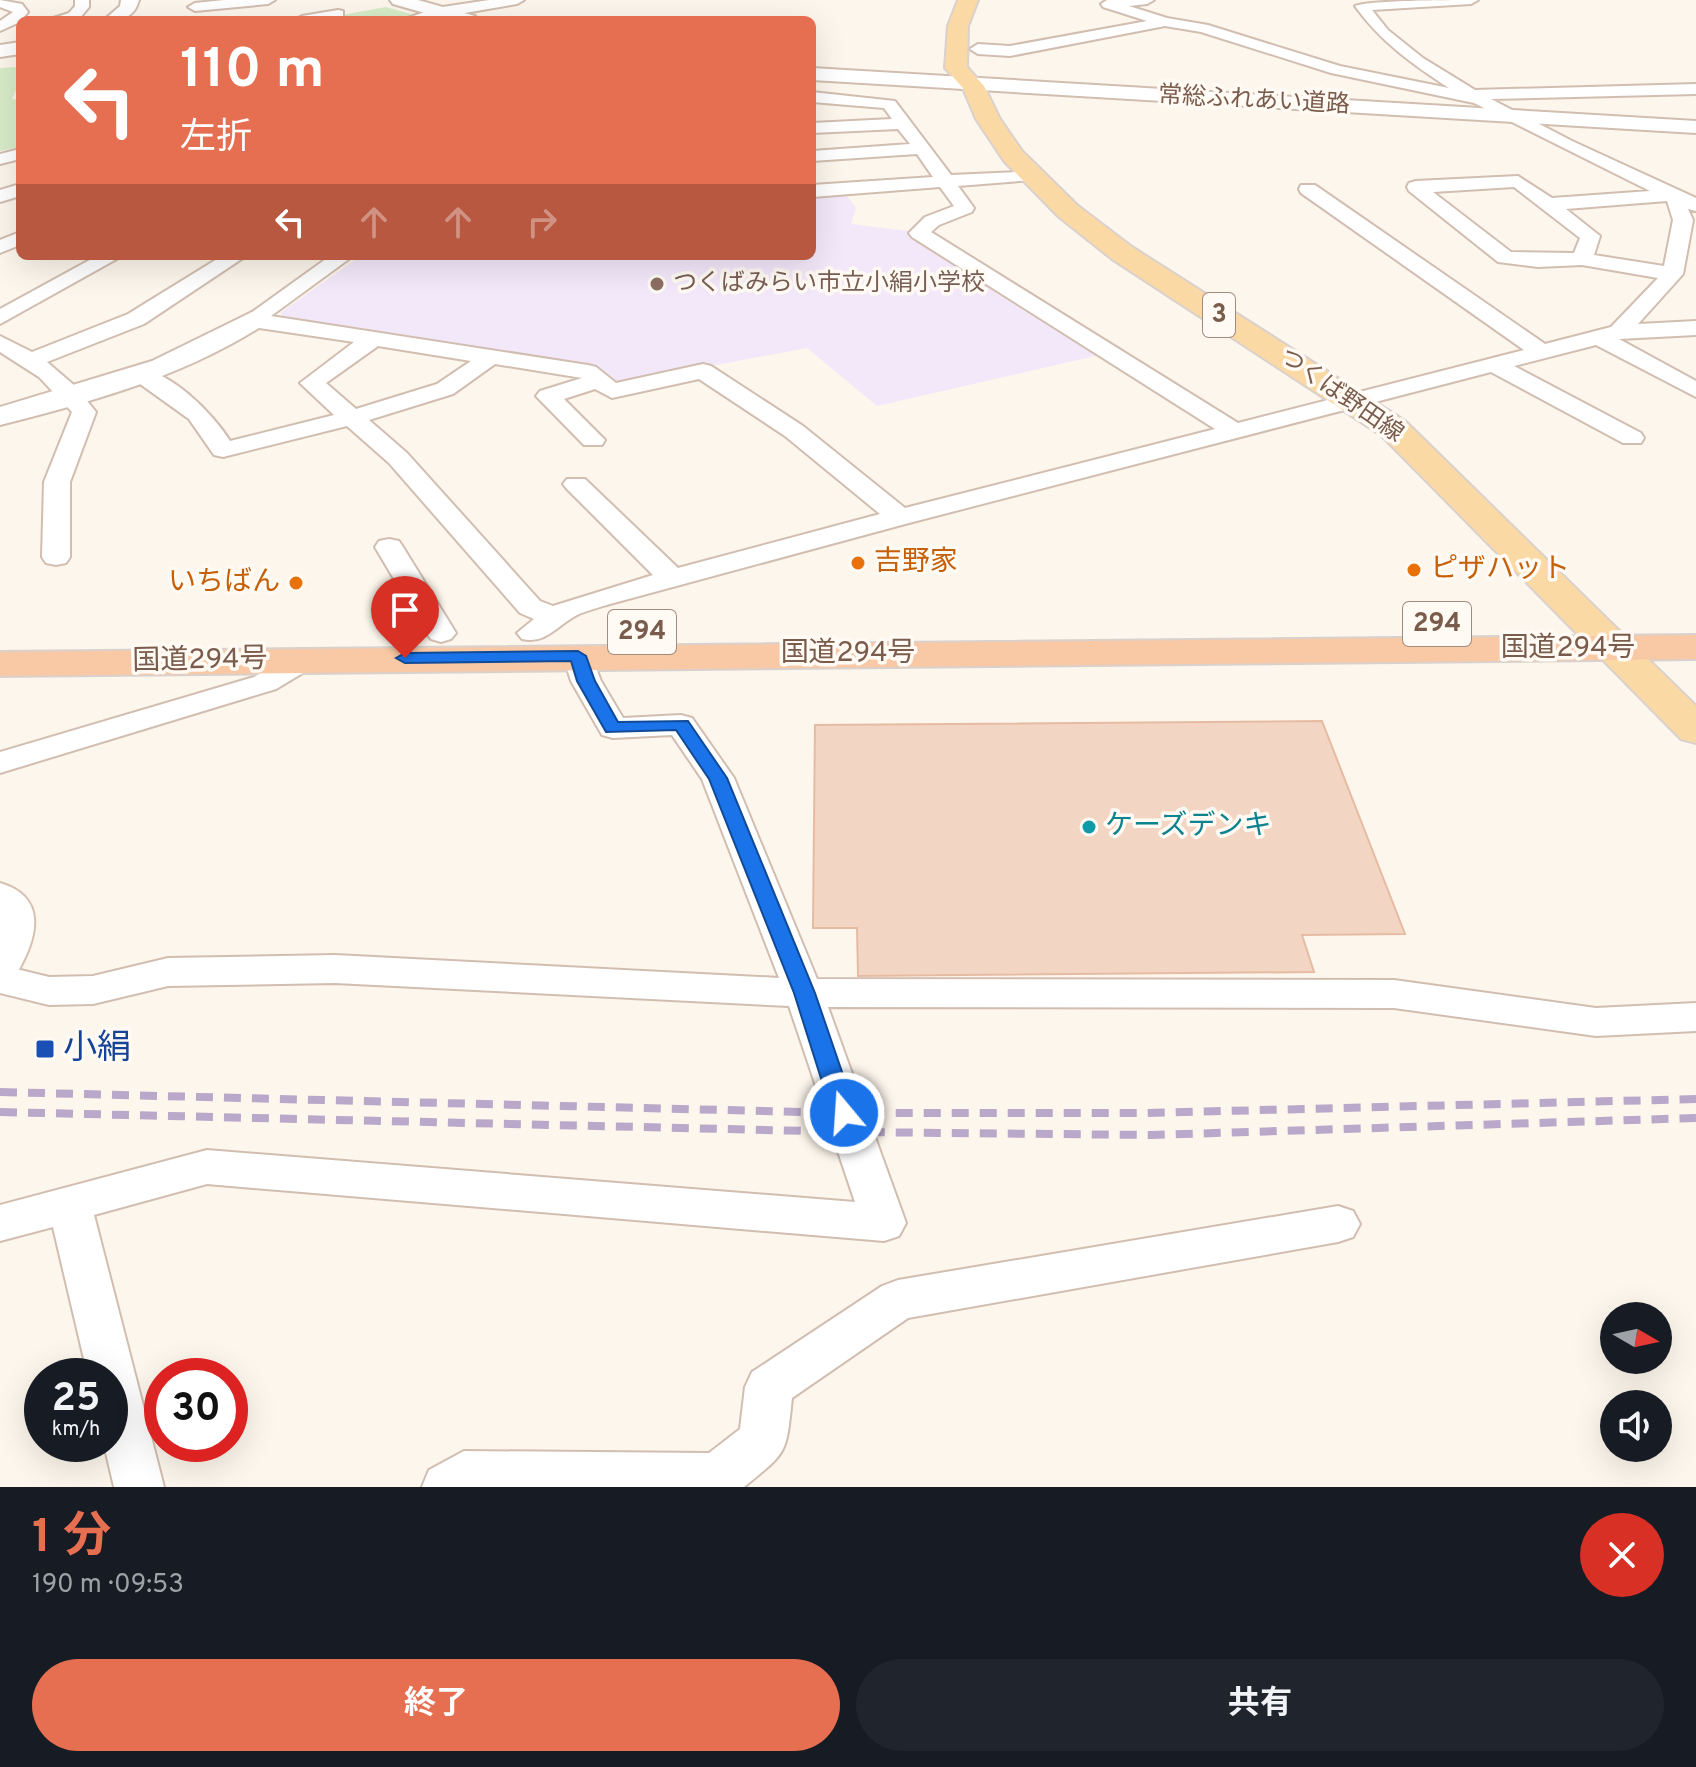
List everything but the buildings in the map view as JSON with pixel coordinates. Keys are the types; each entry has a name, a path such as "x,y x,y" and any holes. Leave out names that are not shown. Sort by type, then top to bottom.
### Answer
{"highway":[{"name":"国道294号","path":"0,664 1603,636 1696,622"},
{"name":"国道294号","path":"0,634 441,633 543,625 1603,636 1696,647"}],"main road":[{"name":"つくば野田線","path":"968,0 958,26 956,68 973,86 997,134 1013,156 1068,211 1122,253 1393,428 1692,721"},
{"path":"973,86 979,69 982,25"},
{"path":"0,900 7,905 10,923 0,958"}],"street":[{"path":"71,16 82,7 82,0"},
{"path":"118,16 128,8 130,0"},
{"path":"191,8 268,0"},
{"path":"311,0 338,14 326,16"},
{"path":"399,0 452,16"},
{"path":"422,16 517,0"},
{"path":"1147,0 1108,4 1165,22 1203,28 1337,70 1476,97 1696,89"},
{"path":"1471,0 1362,6 1372,24 1392,42 1476,97 1696,205"},
{"path":"0,3 17,7 21,12 18,16"},
{"path":"0,27 15,19"},
{"path":"978,49 1010,51 1165,22"},
{"name":"常総ふれあい道路","path":"816,74 1696,127"},
{"path":"816,97 889,104 965,208 932,221 919,233 1235,431"},
{"path":"816,128 903,123"},
{"path":"816,156 919,149"},
{"path":"816,191 1033,175"},
{"path":"1582,259 1590,236 1518,181 1416,187 1505,258 1538,261 1582,259 1673,274"},
{"path":"1308,189 1542,352"},
{"path":"1551,204 1674,195"},
{"path":"1610,335 1673,274 1683,220 1674,195"},
{"path":"0,318 105,260"},
{"path":"32,360 136,319 230,260"},
{"path":"0,416 141,376 191,357 252,320 337,260"},
{"path":"252,320 588,372 612,391 703,371 794,431 900,517"},
{"path":"373,339 312,383 398,458 543,625 600,598 672,578 1354,400 1610,335 1696,328"},
{"path":"1610,335 1696,390"},
{"path":"0,343 32,360 74,396 84,412 57,482 56,557"},
{"path":"141,376 191,407 207,422 223,450 351,418 445,389 491,357"},
{"path":"1494,364 1632,438"},
{"path":"593,440 548,396 598,381"},
{"path":"576,484 672,578"},
{"path":"389,547 441,633"},
{"path":"0,1223 70,1207 207,1167 884,1223 804,993 718,778 681,725 613,728 586,681 578,656"},
{"path":"0,763 265,683 305,659"},
{"path":"0,979 49,991 93,990 168,972 335,969 804,993 1394,994 1596,1022 1696,1017"},
{"path":"70,1207 139,1487"},
{"path":"447,1487 464,1475 744,1475 763,1441 769,1387 898,1300 1338,1224"}],"shaded area":[{"name":"つくばみらい市立小絹小学校","path":"847,196 856,208 851,224 907,231 1104,354 877,406 807,348 615,384 600,369 282,317 281,312 355,260 816,260 816,198"}],"green space":[{"path":"386,7 414,15 411,16 337,16"},
{"path":"16,67 16,90 12,99 16,100 16,148 0,151 0,68"}],"railway":[{"path":"0,1092 844,1113 1146,1113 1696,1099"},
{"path":"0,1112 852,1132 1152,1135 1696,1118"}],"place":[{"name":"つくばみらい市立小絹小学校","path":"657,284"},
{"name":"吉野家","path":"858,563"},
{"name":"ピザハット","path":"1414,570"},
{"name":"いちばん","path":"296,583"},
{"name":"ケーズデンキ","path":"1089,827"},
{"name":"小絹","path":"45,1049"}],"route":[{"path":"405,658 578,656 586,681 613,728 681,725 718,778 804,993 844,1113"}]}
